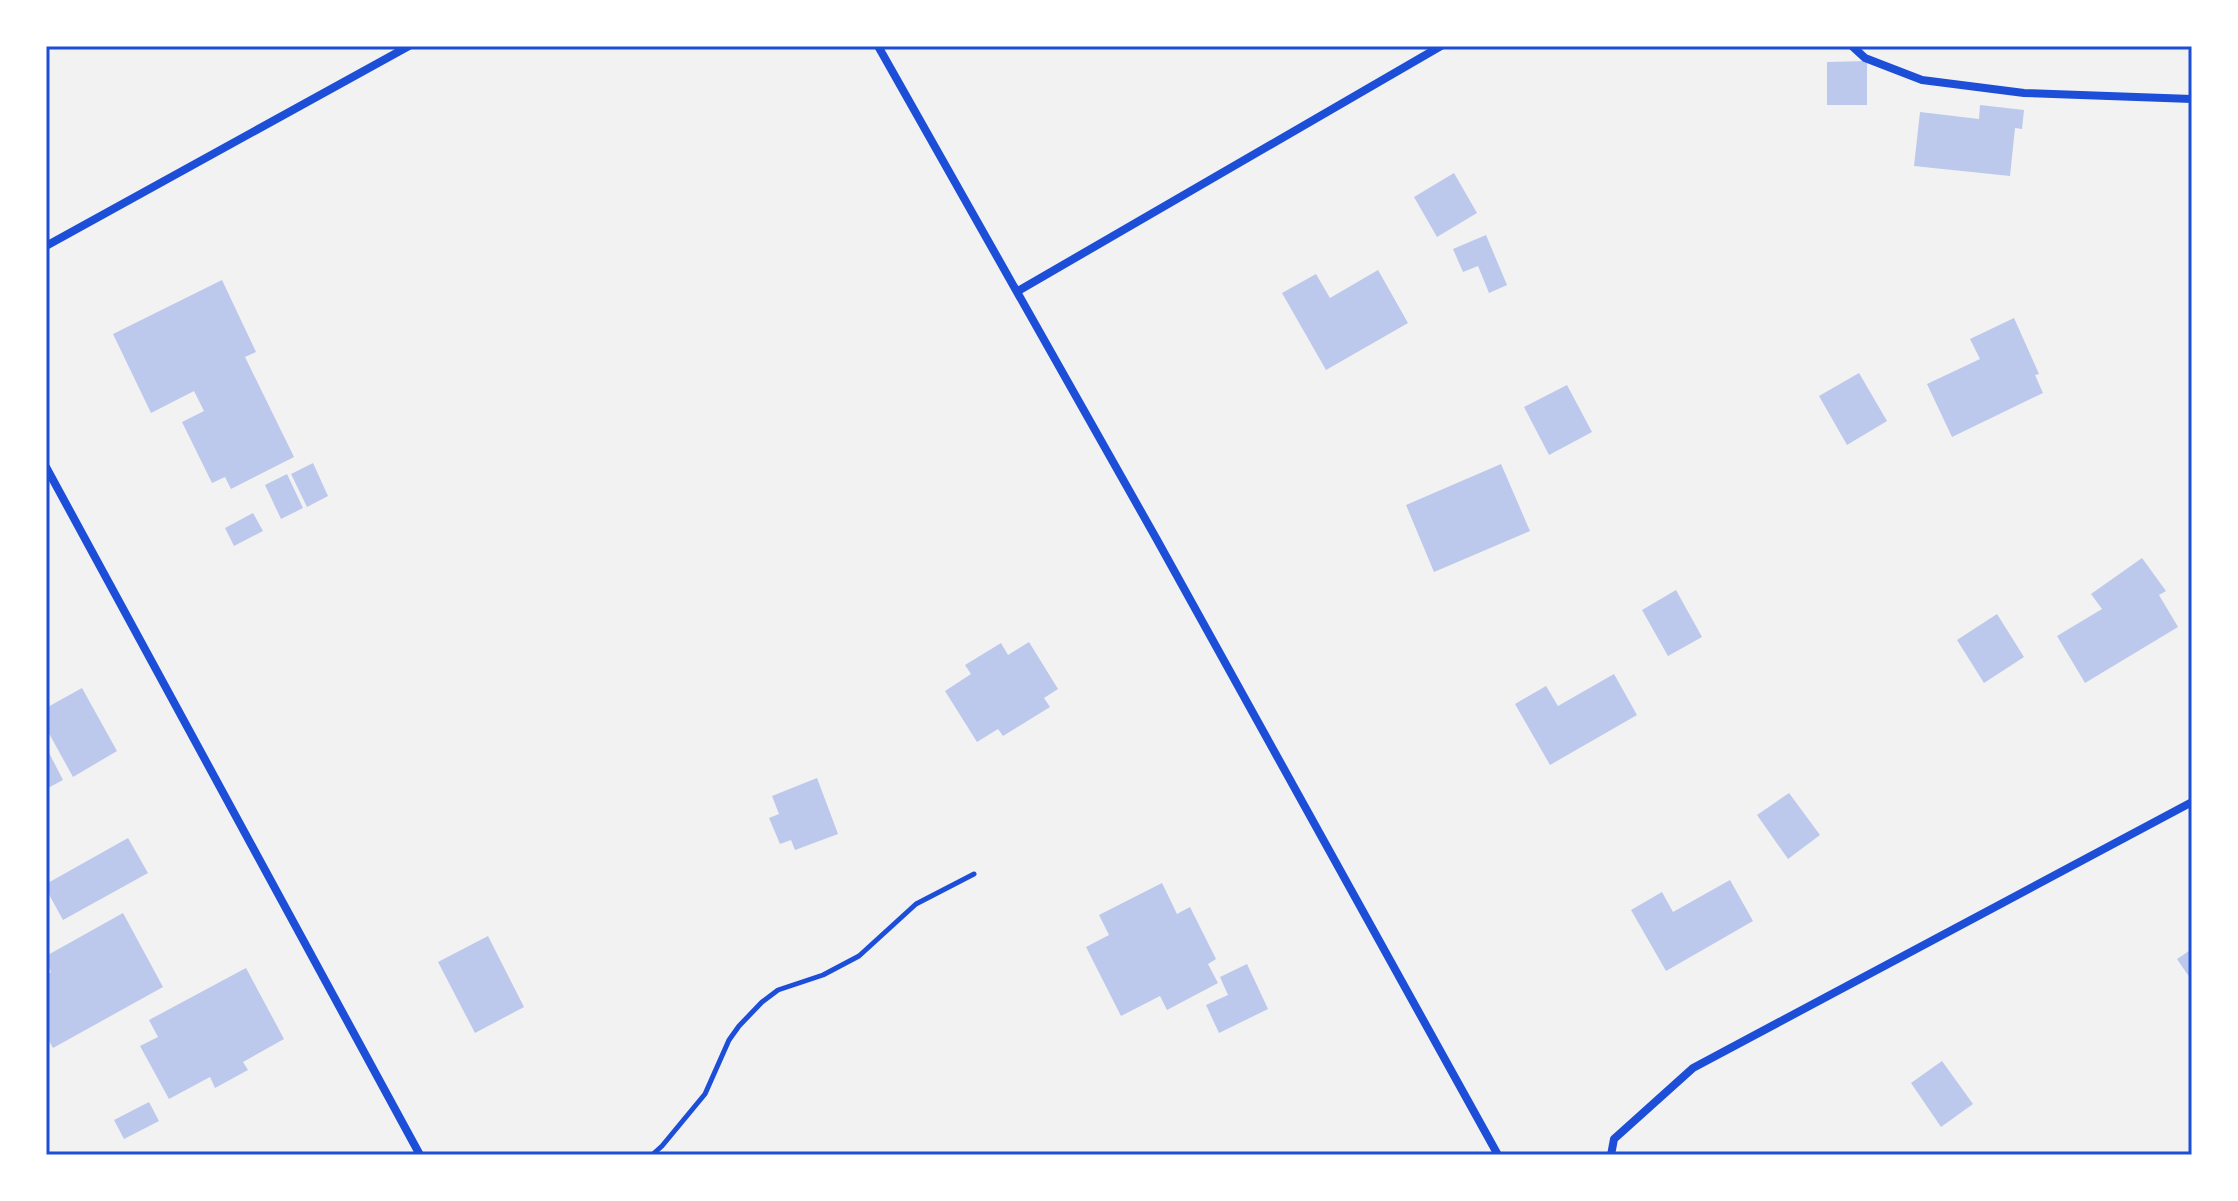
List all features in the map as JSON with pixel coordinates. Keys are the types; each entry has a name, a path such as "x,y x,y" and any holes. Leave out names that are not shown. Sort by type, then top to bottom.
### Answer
{"street":[{"path":"46,246 409,46"},
{"path":"878,46 1018,291 1498,1155"},
{"path":"1018,291 1441,46"},
{"path":"1852,46 1865,58 1922,80 2024,93 2192,99"},
{"path":"46,467 420,1155"},
{"path":"1611,1155 1614,1139 1693,1068 2192,802"}],"path":[{"path":"652,1155 705,1094 729,1040 762,1002 778,990 823,975 859,956 916,904 974,874"}],"building":[{"path":"1867,61 1867,105 1827,105 1827,62"},
{"path":"1980,105 2024,110 2022,129 2015,128 2010,176 1914,166 1920,112 1979,119"},
{"path":"1454,173 1477,213 1437,237 1414,197"},
{"path":"1486,235 1507,285 1489,293 1478,266 1463,272 1453,249"},
{"path":"1378,270 1408,323 1326,370 1282,293 1316,274 1330,298"},
{"path":"222,280 256,352 245,357 294,457 231,489 225,477 212,483 182,422 204,411 194,391 151,413 113,334"},
{"path":"2014,318 2039,374 2035,375 2043,393 1952,437 1927,384 1980,359 1970,339"},
{"path":"1859,373 1887,421 1847,445 1819,396"},
{"path":"1567,385 1592,432 1549,455 1524,407"},
{"path":"313,463 328,496 307,507 291,474"},
{"path":"1501,464 1530,531 1434,572 1406,505"},
{"path":"287,474 303,508 281,519 265,485"},
{"path":"253,513 263,531 234,546 225,528"},
{"path":"2142,558 2166,591 2159,595 2178,627 2085,683 2057,636 2102,609 2091,594"},
{"path":"1676,590 1702,637 1668,656 1642,610"},
{"path":"1997,614 2024,657 1984,683 1957,640"},
{"path":"1029,642 1058,689 1044,698 1050,707 1003,736 998,729 977,742 945,691 971,674 965,665 1001,643 1008,655"},
{"path":"1614,674 1637,715 1550,765 1515,704 1546,686 1558,706"},
{"path":"82,688 117,751 73,777 46,728 46,708"},
{"path":"46,747 63,780 46,789"},
{"path":"817,778 838,834 795,850 791,840 780,844 769,818 779,814 772,796"},
{"path":"1789,793 1820,835 1788,859 1757,815"},
{"path":"128,838 148,873 63,920 46,884"},
{"path":"1730,880 1753,921 1666,971 1631,910 1662,892 1673,912"},
{"path":"1162,883 1177,914 1190,907 1216,959 1208,964 1218,983 1167,1010 1160,996 1121,1016 1086,947 1109,935 1099,915"},
{"path":"123,913 163,987 53,1048 46,1035 46,975 51,972 46,956"},
{"path":"488,936 524,1007 475,1033 438,962"},
{"path":"2192,949 2192,981 2177,959"},
{"path":"1247,964 1268,1009 1219,1033 1206,1005 1228,995 1220,977"},
{"path":"246,968 284,1039 243,1062 248,1070 215,1088 210,1077 169,1099 140,1046 158,1037 149,1020"},
{"path":"1942,1061 1973,1104 1941,1127 1911,1083"},
{"path":"149,1102 159,1121 124,1139 114,1120"}]}
